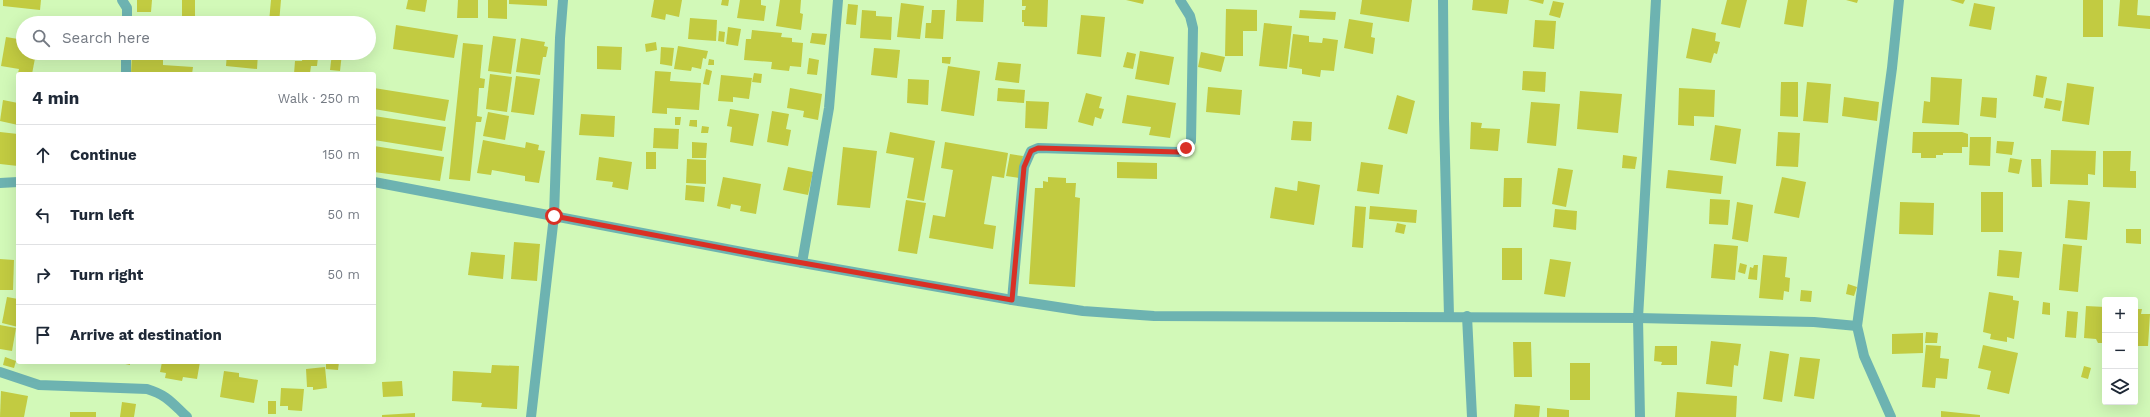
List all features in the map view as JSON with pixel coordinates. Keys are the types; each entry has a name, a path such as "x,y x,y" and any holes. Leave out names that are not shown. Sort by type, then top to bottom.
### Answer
{"street":[{"path":"122,0 127,8 127,16"},
{"path":"531,417 554,216 560,38 563,0"},
{"path":"802,263 829,108 838,0"},
{"path":"1012,300 1024,167 1031,151 1038,148 1178,152 1186,148 1191,141 1193,28 1190,16 1180,0"},
{"path":"1444,0 1444,118 1449,316"},
{"path":"1640,417 1638,318 1656,0"},
{"path":"1891,417 1864,356 1858,326 1892,68 1898,0"},
{"path":"126,60 126,72"},
{"path":"0,183 16,182"},
{"path":"376,182 802,263 1083,311 1154,316 1467,316 1638,318 1814,322 1858,326"},
{"path":"1467,316 1472,417"},
{"path":"0,372 39,385 147,389 160,393 172,400 187,417"}],"building":[{"path":"3,0 41,0 40,10 3,6"},
{"path":"137,0 152,0 151,12 137,12"},
{"path":"182,0 195,0 195,16 182,16"},
{"path":"271,0 281,0 280,16 270,16"},
{"path":"408,0 427,0 425,12 406,9"},
{"path":"458,0 478,0 478,18 457,18"},
{"path":"488,0 507,0 507,19 488,18"},
{"path":"509,0 547,0 547,6 509,4"},
{"path":"654,0 682,0 679,17 666,14 665,20 651,17"},
{"path":"722,0 729,0 728,6 721,5"},
{"path":"740,0 761,0 761,5 766,6 764,21 737,18"},
{"path":"780,0 801,0 800,13 803,14 801,30 776,26"},
{"path":"957,0 984,0 983,22 956,21"},
{"path":"1022,0 1048,0 1047,27 1024,26 1024,22 1022,22 1022,10 1025,10 1026,6 1022,6"},
{"path":"1126,0 1144,0 1143,4"},
{"path":"1362,0 1412,0 1409,22 1360,14"},
{"path":"1473,0 1509,0 1507,14 1472,10"},
{"path":"1528,0 1544,0 1543,4"},
{"path":"1727,0 1747,0 1740,28 1721,24"},
{"path":"1788,0 1807,0 1803,27 1784,24"},
{"path":"1846,0 1858,0 1857,3"},
{"path":"1950,0 1965,0 1963,4"},
{"path":"2083,0 2103,0 2103,37 2083,37"},
{"path":"2120,0 2138,0 2137,15 2150,16 2150,29 2118,26"},
{"path":"1553,1 1564,3 1560,18 1549,15"},
{"path":"901,3 924,6 920,39 897,37"},
{"path":"1974,3 1995,7 1991,30 1969,26"},
{"path":"848,4 858,5 856,25 846,24"},
{"path":"1226,9 1257,10 1257,31 1243,31 1243,56 1225,56"},
{"path":"862,10 876,11 876,16 892,17 891,40 860,38"},
{"path":"932,10 945,10 943,39 925,38 926,23 931,23"},
{"path":"1300,10 1336,12 1335,20 1299,18"},
{"path":"1081,15 1105,17 1101,57 1077,54"},
{"path":"690,18 717,20 716,41 688,39"},
{"path":"1349,19 1373,23 1371,37 1375,38 1373,54 1344,48"},
{"path":"1535,20 1556,21 1554,49 1533,47"},
{"path":"1264,23 1292,26 1287,69 1259,66"},
{"path":"396,25 458,35 454,58 393,49"},
{"path":"728,27 741,29 738,46 726,44"},
{"path":"1692,28 1716,33 1715,41 1720,42 1717,54 1714,53 1711,63 1686,58"},
{"path":"752,30 782,33 781,37 792,38 792,42 803,43 801,67 790,66 789,71 771,69 772,62 744,60 746,39 751,39"},
{"path":"719,31 725,32 724,42 718,41"},
{"path":"812,33 827,34 825,45 810,43"},
{"path":"1293,34 1309,36 1309,42 1322,43 1323,38 1338,40 1334,71 1321,70 1320,77 1302,74 1302,69 1289,67"},
{"path":"493,36 516,39 511,74 488,71"},
{"path":"6,37 16,39 16,60 35,60 32,72 18,72 19,69 1,66"},
{"path":"521,38 545,42 544,46 548,47 546,57 543,57 540,75 516,72"},
{"path":"656,42 657,50 646,52 645,44"},
{"path":"463,43 483,45 480,78 485,79 484,88 479,88 477,116 482,117 481,122 476,122 470,181 449,179"},
{"path":"597,46 622,47 621,70 597,69"},
{"path":"678,46 708,51 706,59 703,58 701,69 692,67 691,71 674,69"},
{"path":"661,47 674,48 672,66 660,64"},
{"path":"874,48 900,50 897,78 871,75"},
{"path":"1140,51 1174,57 1169,85 1135,79"},
{"path":"1127,52 1136,54 1133,69 1123,67"},
{"path":"1201,52 1225,57 1221,72 1198,67"},
{"path":"942,57 951,57 950,64 942,63"},
{"path":"809,58 819,60 817,75 807,74"},
{"path":"709,59 714,60 714,65 708,65"},
{"path":"132,60 163,60 163,65 193,67 192,72 131,72"},
{"path":"226,60 258,60 257,69 226,66"},
{"path":"318,60 317,66 311,66 310,72 294,72 295,61"},
{"path":"331,60 341,60 340,71 330,70"},
{"path":"998,62 1021,64 1019,83 995,80"},
{"path":"948,66 980,71 974,116 941,111"},
{"path":"706,69 712,71 709,85 703,84"},
{"path":"655,71 671,72 670,81 701,83 699,110 667,108 667,114 652,113"},
{"path":"1523,71 1546,72 1545,92 1522,90"},
{"path":"754,73 762,74 761,83 752,82"},
{"path":"490,74 512,77 507,112 486,109"},
{"path":"721,75 752,78 749,99 733,97 733,102 718,101"},
{"path":"2036,75 2047,77 2043,98 2033,96"},
{"path":"516,76 540,79 534,115 511,112"},
{"path":"1931,77 1962,79 1959,125 1922,123 1924,101 1930,102"},
{"path":"908,79 929,80 928,105 907,103"},
{"path":"1781,82 1798,82 1798,117 1780,116"},
{"path":"1807,82 1831,84 1828,123 1803,121"},
{"path":"2067,83 2094,87 2089,125 2062,121"},
{"path":"1208,87 1242,90 1240,115 1206,112"},
{"path":"376,88 449,100 445,121 376,109"},
{"path":"790,88 822,94 818,120 803,117 804,111 787,108"},
{"path":"998,88 1025,90 1024,103 997,101"},
{"path":"1679,88 1715,90 1714,117 1694,116 1694,126 1678,125"},
{"path":"1580,91 1622,94 1618,133 1577,129"},
{"path":"1086,93 1102,97 1099,108 1104,109 1101,119 1095,117 1093,126 1078,122"},
{"path":"1127,95 1176,103 1170,138 1149,135 1151,127 1122,123"},
{"path":"1397,95 1415,101 1407,134 1388,129"},
{"path":"1844,97 1879,102 1877,121 1842,116"},
{"path":"1982,97 1997,98 1996,118 1980,116"},
{"path":"2046,98 2062,101 2060,111 2044,108"},
{"path":"3,100 16,103 16,125 0,121"},
{"path":"1026,101 1049,102 1047,129 1025,128"},
{"path":"1531,102 1560,104 1556,146 1527,143"},
{"path":"730,109 759,114 753,146 730,142 732,127 727,126"},
{"path":"772,111 789,114 786,129 791,130 788,146 767,142"},
{"path":"488,112 509,116 505,140 483,136"},
{"path":"581,114 615,116 614,137 579,135"},
{"path":"376,116 446,127 442,151 376,140"},
{"path":"675,117 681,117 680,125 675,125"},
{"path":"690,120 697,120 697,127 689,126"},
{"path":"1293,121 1312,122 1311,141 1291,140"},
{"path":"1471,122 1482,123 1481,128 1500,129 1498,151 1470,149"},
{"path":"1715,125 1741,129 1736,164 1710,160"},
{"path":"702,126 709,127 708,133 701,133"},
{"path":"654,128 679,129 678,149 653,148"},
{"path":"0,132 16,134 16,166 0,164"},
{"path":"890,132 935,141 924,201 907,198 914,158 886,153"},
{"path":"1778,132 1800,133 1798,167 1776,166"},
{"path":"1913,132 1962,132 1968,134 1968,147 1962,147 1962,153 1943,153 1943,155 1936,155 1936,158 1921,158 1921,153 1912,153"},
{"path":"1970,137 1991,137 1990,166 1969,165"},
{"path":"483,140 525,148 526,142 539,145 538,150 545,151 539,183 525,181 525,176 492,170 491,175 477,173"},
{"path":"1997,141 2014,142 2012,155 1996,153"},
{"path":"692,142 707,143 706,158 692,158"},
{"path":"945,142 1008,153 1004,178 992,176 984,224 996,226 993,249 929,238 933,215 945,217 953,170 941,168"},
{"path":"376,146 444,157 440,181 376,172"},
{"path":"843,147 877,151 870,208 837,205"},
{"path":"2051,150 2096,151 2095,175 2088,174 2088,185 2050,184"},
{"path":"2103,151 2131,151 2130,171 2136,171 2136,188 2103,187"},
{"path":"646,152 656,152 656,169 646,169"},
{"path":"1010,154 1023,156 1019,178 1006,176"},
{"path":"1623,155 1637,157 1635,169 1622,168"},
{"path":"599,157 632,162 628,190 612,187 613,182 596,180"},
{"path":"2010,158 2022,160 2019,174 2008,172"},
{"path":"687,159 706,160 706,184 686,183"},
{"path":"2031,159 2041,159 2042,187 2032,187"},
{"path":"1117,162 1157,163 1157,179 1117,178"},
{"path":"1361,162 1383,165 1379,194 1357,191"},
{"path":"788,167 813,172 808,195 783,190"},
{"path":"1558,168 1573,170 1566,207 1552,204"},
{"path":"1668,170 1723,176 1721,194 1666,188"},
{"path":"723,177 761,184 756,214 740,211 741,206 731,204 730,209 717,206"},
{"path":"1048,177 1066,178 1066,183 1076,183 1075,197 1080,198 1075,287 1029,284 1035,188 1043,188 1043,181 1048,182"},
{"path":"1782,177 1806,182 1799,218 1774,213"},
{"path":"1504,178 1522,178 1521,207 1503,207"},
{"path":"1298,181 1320,185 1314,225 1270,218 1275,187 1297,191"},
{"path":"686,185 705,187 704,202 685,200"},
{"path":"1981,192 2003,192 2003,232 1981,232"},
{"path":"1710,199 1730,200 1728,225 1709,224"},
{"path":"906,200 926,203 917,254 898,251"},
{"path":"2068,200 2090,202 2087,240 2065,238"},
{"path":"1737,202 1753,205 1748,242 1732,239"},
{"path":"1900,202 1934,203 1933,235 1899,234"},
{"path":"1355,206 1366,207 1363,248 1352,247"},
{"path":"1370,206 1417,210 1416,223 1369,219"},
{"path":"1555,209 1577,211 1576,230 1553,227"},
{"path":"1397,223 1406,225 1404,234 1395,232"},
{"path":"2126,229 2141,229 2141,244 2126,243"},
{"path":"514,242 540,244 537,281 511,279"},
{"path":"1714,244 1738,246 1735,280 1711,278"},
{"path":"2063,244 2082,246 2078,292 2059,290"},
{"path":"1502,248 1522,248 1522,280 1502,280"},
{"path":"1999,250 2022,252 2019,278 1997,276"},
{"path":"471,252 505,255 503,279 468,275"},
{"path":"1763,255 1787,257 1785,277 1790,278 1789,292 1784,291 1783,300 1759,298"},
{"path":"0,259 14,260 13,290 0,290"},
{"path":"1550,259 1571,262 1565,297 1544,294"},
{"path":"1740,263 1747,265 1745,274 1738,272"},
{"path":"1754,265 1758,265 1757,280 1748,279 1750,267 1753,268"},
{"path":"1848,284 1857,287 1854,296 1846,294"},
{"path":"1801,290 1812,291 1811,302 1800,301"},
{"path":"1989,292 2013,296 2013,300 2019,301 2014,339 2007,337 2007,342 1990,339 1991,334 1983,332"},
{"path":"7,297 16,299 16,326 2,323"},
{"path":"2043,302 2050,303 2050,315 2042,314"},
{"path":"2086,306 2102,307 2102,343 2098,343 2096,339 2084,338"},
{"path":"2138,309 2142,309 2141,314 2150,314 2148,346 2138,346"},
{"path":"2067,311 2078,312 2076,338 2065,337"},
{"path":"0,325 16,328 12,351 0,349"},
{"path":"1926,332 1938,333 1937,343 1925,343"},
{"path":"1923,333 1923,353 1892,354 1892,334"},
{"path":"1711,341 1741,344 1738,366 1734,365 1732,387 1706,384"},
{"path":"1513,342 1531,342 1532,377 1514,377"},
{"path":"1926,345 1941,346 1940,358 1949,359 1947,379 1936,378 1935,388 1922,387"},
{"path":"1983,345 2018,353 2009,394 1987,389 1991,371 1978,368"},
{"path":"1655,346 1677,346 1677,365 1661,365 1662,362 1654,361"},
{"path":"1770,351 1789,354 1782,402 1763,399"},
{"path":"5,357 16,361 14,368 3,365"},
{"path":"1800,357 1820,359 1814,399 1794,396"},
{"path":"1570,363 1590,363 1590,400 1570,400"},
{"path":"162,364 200,364 197,379 183,377 182,381 165,378 166,373 160,372"},
{"path":"326,364 339,364 338,370 326,369"},
{"path":"492,365 519,366 517,409 481,407 482,403 452,401 453,371 491,373"},
{"path":"2084,366 2091,368 2088,379 2081,377"},
{"path":"325,367 327,388 313,390 313,387 307,387 306,369"},
{"path":"224,371 239,373 239,377 258,380 254,403 220,397"},
{"path":"402,381 403,396 383,397 382,382"},
{"path":"281,388 304,389 302,411 288,410 288,406 280,406"},
{"path":"1,391 28,396 24,417 0,417"},
{"path":"1677,392 1737,396 1736,417 1675,417"},
{"path":"268,401 276,401 276,414 268,414"},
{"path":"122,402 136,404 134,417 120,417"},
{"path":"1515,404 1540,406 1539,417 1514,417"},
{"path":"1547,408 1569,410 1569,417 1547,417"},
{"path":"1941,411 1980,415 1980,417 1941,417"},
{"path":"70,412 96,412 96,417 70,417"},
{"path":"415,413 415,417 382,417 382,415"}],"route":[{"path":"554,216 769,257 1012,300 1024,167 1031,151 1038,148 1178,152 1186,148"}]}
